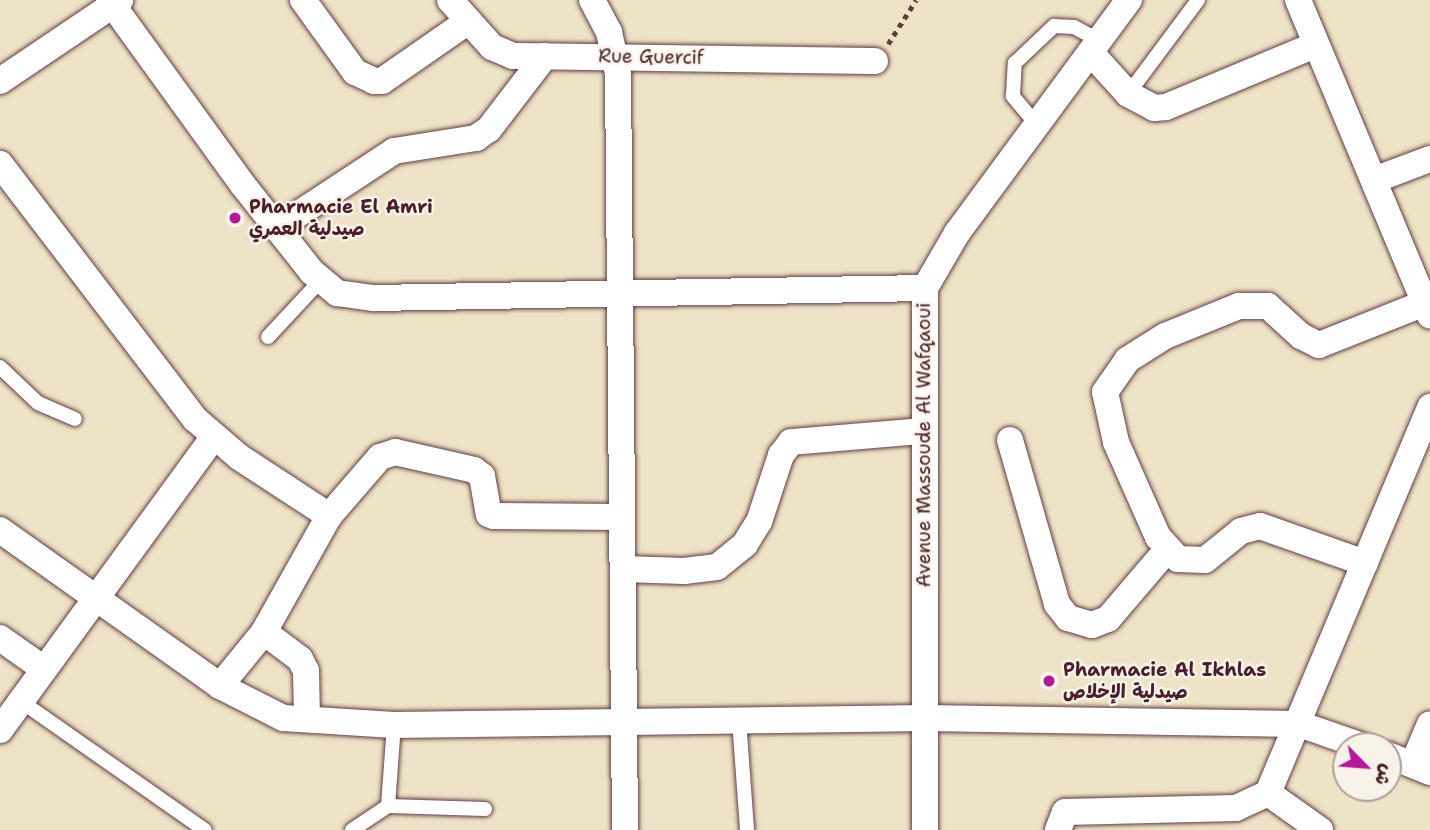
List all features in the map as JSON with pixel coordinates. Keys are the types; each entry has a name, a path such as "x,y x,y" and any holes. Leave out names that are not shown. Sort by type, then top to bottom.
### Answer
{"street":[{"path":"303,0 355,72 374,81 382,81 467,22"},
{"name":"Rue Guercif","path":"450,0 467,22 502,53 875,61"},
{"path":"592,0 610,32 615,56 625,830"},
{"name":"Avenue Massoude Al Wafqaoui","path":"925,830 925,288 942,254 1037,125 1102,29 1129,0"},
{"path":"1298,0 1429,306 1319,345 1301,336 1268,306 1240,306 1165,336 1127,360 1109,383 1105,405 1116,442 1167,550 1178,559 1195,563 1214,556 1241,531 1261,526 1365,563"},
{"path":"0,81 114,2 277,228 321,280 352,297 619,295 925,288"},
{"path":"1102,29 1128,94 1154,107 1166,107 1315,44"},
{"path":"277,228 386,155 411,146 476,138 489,129 545,56"},
{"path":"1374,180 1430,159"},
{"path":"0,164 179,400 214,437 328,516"},
{"path":"1058,830 1065,812 1236,808 1268,793 1430,407"},
{"path":"623,569 684,571 717,567 752,533 781,455 791,442 923,431"},
{"path":"0,730 214,437"},
{"path":"1010,440 1057,604 1068,618 1092,625 1108,619 1167,550"},
{"path":"220,686 264,632 328,516 380,457 395,452 474,470 482,476 489,514 494,516 622,517"},
{"path":"0,530 220,686 266,713 394,725 924,718 1299,724 1332,736"},
{"path":"264,632 300,659 306,671 307,718"},
{"path":"0,638 44,669"},
{"path":"1402,760 1422,768 1430,724"},
{"path":"1268,793 1320,830"}],"lane":[{"path":"1128,94 1198,0"},
{"path":"1037,125 1013,96 1015,62 1054,26 1102,29"},
{"path":"268,337 321,280"},
{"path":"0,367 38,403 75,419"},
{"path":"22,702 205,830"},
{"path":"739,720 747,830"},
{"path":"388,806 394,725"},
{"path":"352,830 388,806 485,809"}],"path":[{"path":"875,61 916,0"}],"place":[{"name":"Pharmacie El Amri صيدلية العمري","path":"235,218"},
{"name":"Pharmacie Al Ikhlas صيدلية الإخلاص","path":"1049,681"}]}
